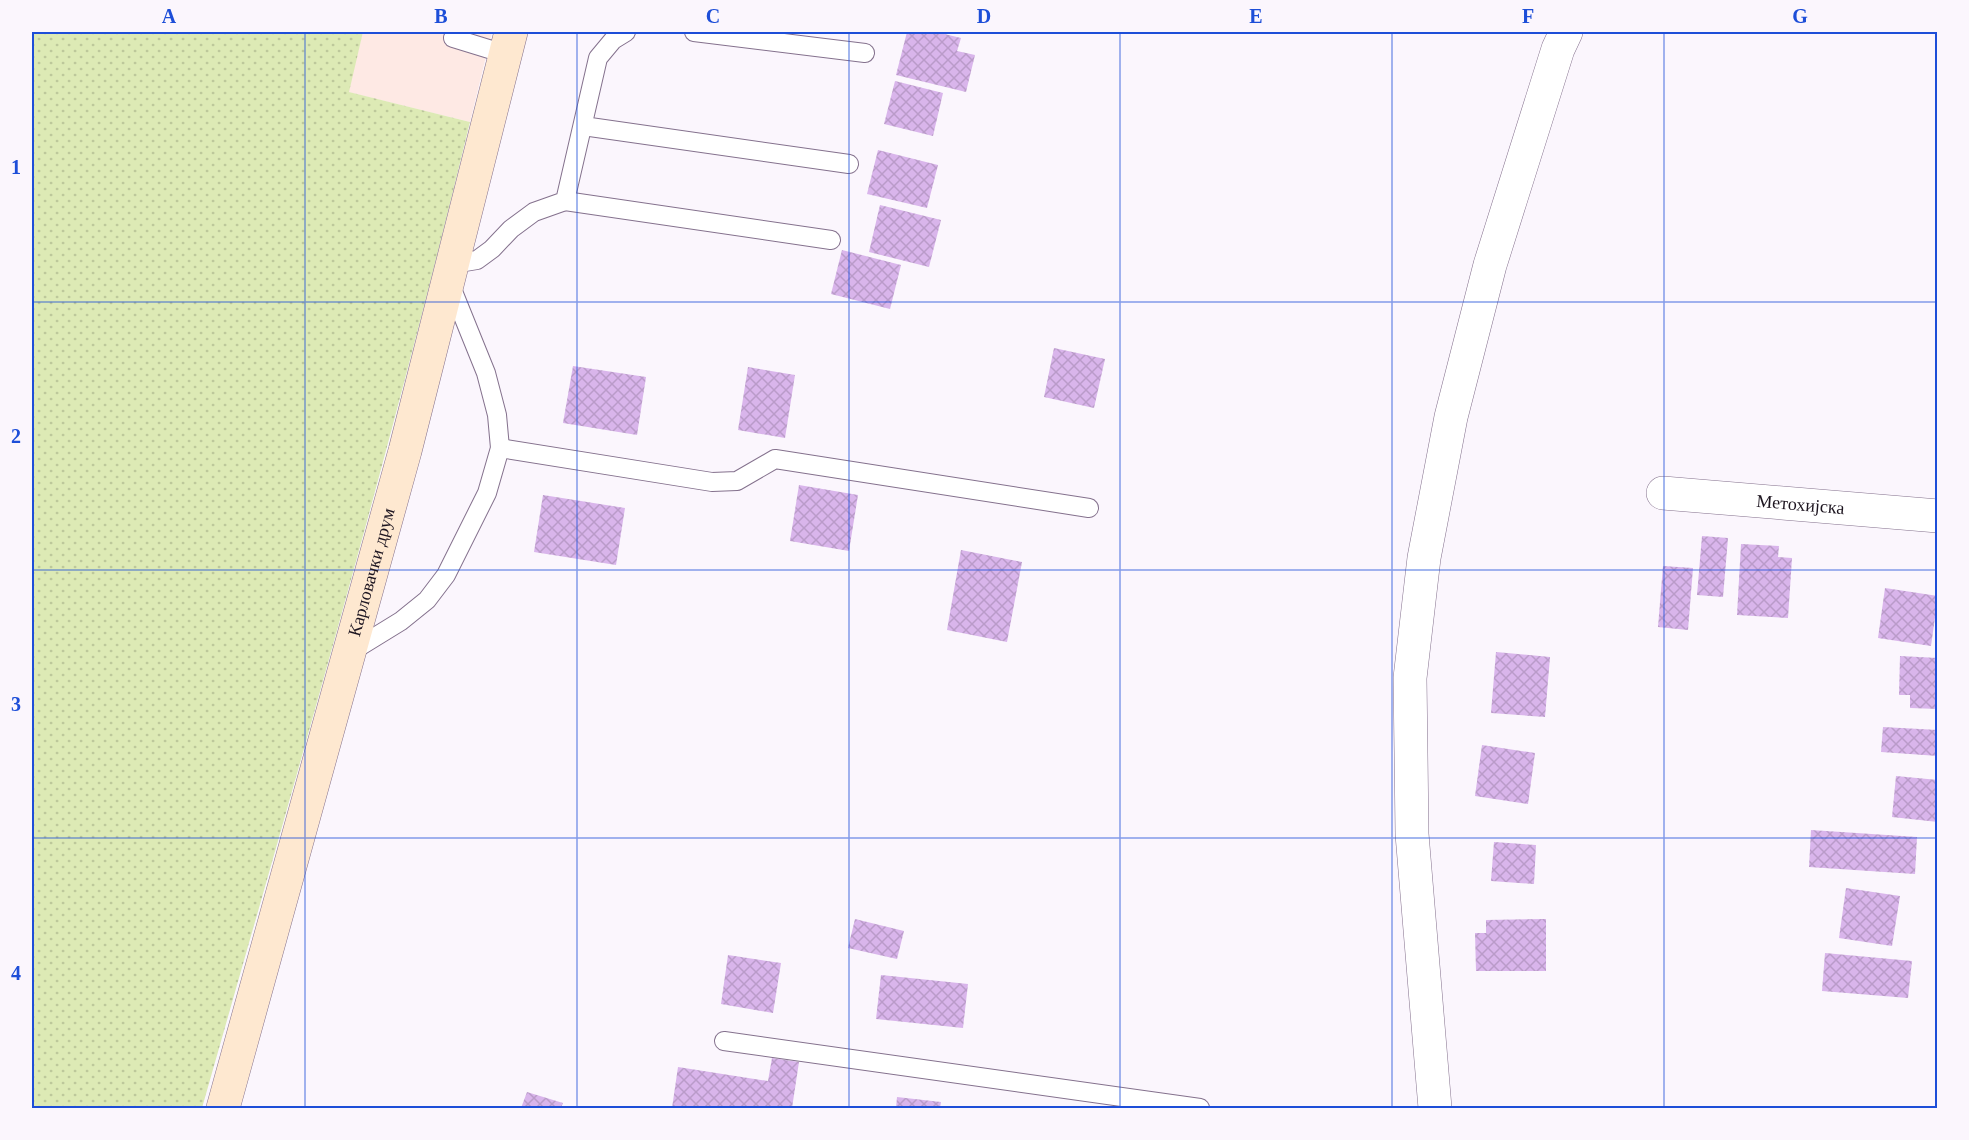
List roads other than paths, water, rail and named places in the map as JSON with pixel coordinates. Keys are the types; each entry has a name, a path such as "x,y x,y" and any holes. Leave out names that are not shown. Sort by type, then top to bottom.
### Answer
{"main road":[{"name":"Карловачки друм","path":"223,1108 405,450 508,43"}],"street":[{"path":"1435,1108 1412,834 1410,678 1424,558 1451,417 1490,265 1558,49 1566,32"},
{"name":"Метохијска","path":"1663,493 1938,516"}],"lane":[{"path":"565,201 598,58 613,40 626,32"},
{"path":"694,32 865,53"},
{"path":"453,38 508,43"},
{"path":"584,126 849,164"},
{"path":"348,654 401,621 427,600 446,575 487,493 500,448 497,415 486,374 451,273 477,260 492,249 511,229 534,212 565,201 831,240"},
{"path":"500,448 712,483 737,481 775,459 1089,508"},
{"path":"724,1041 1200,1108"}]}
